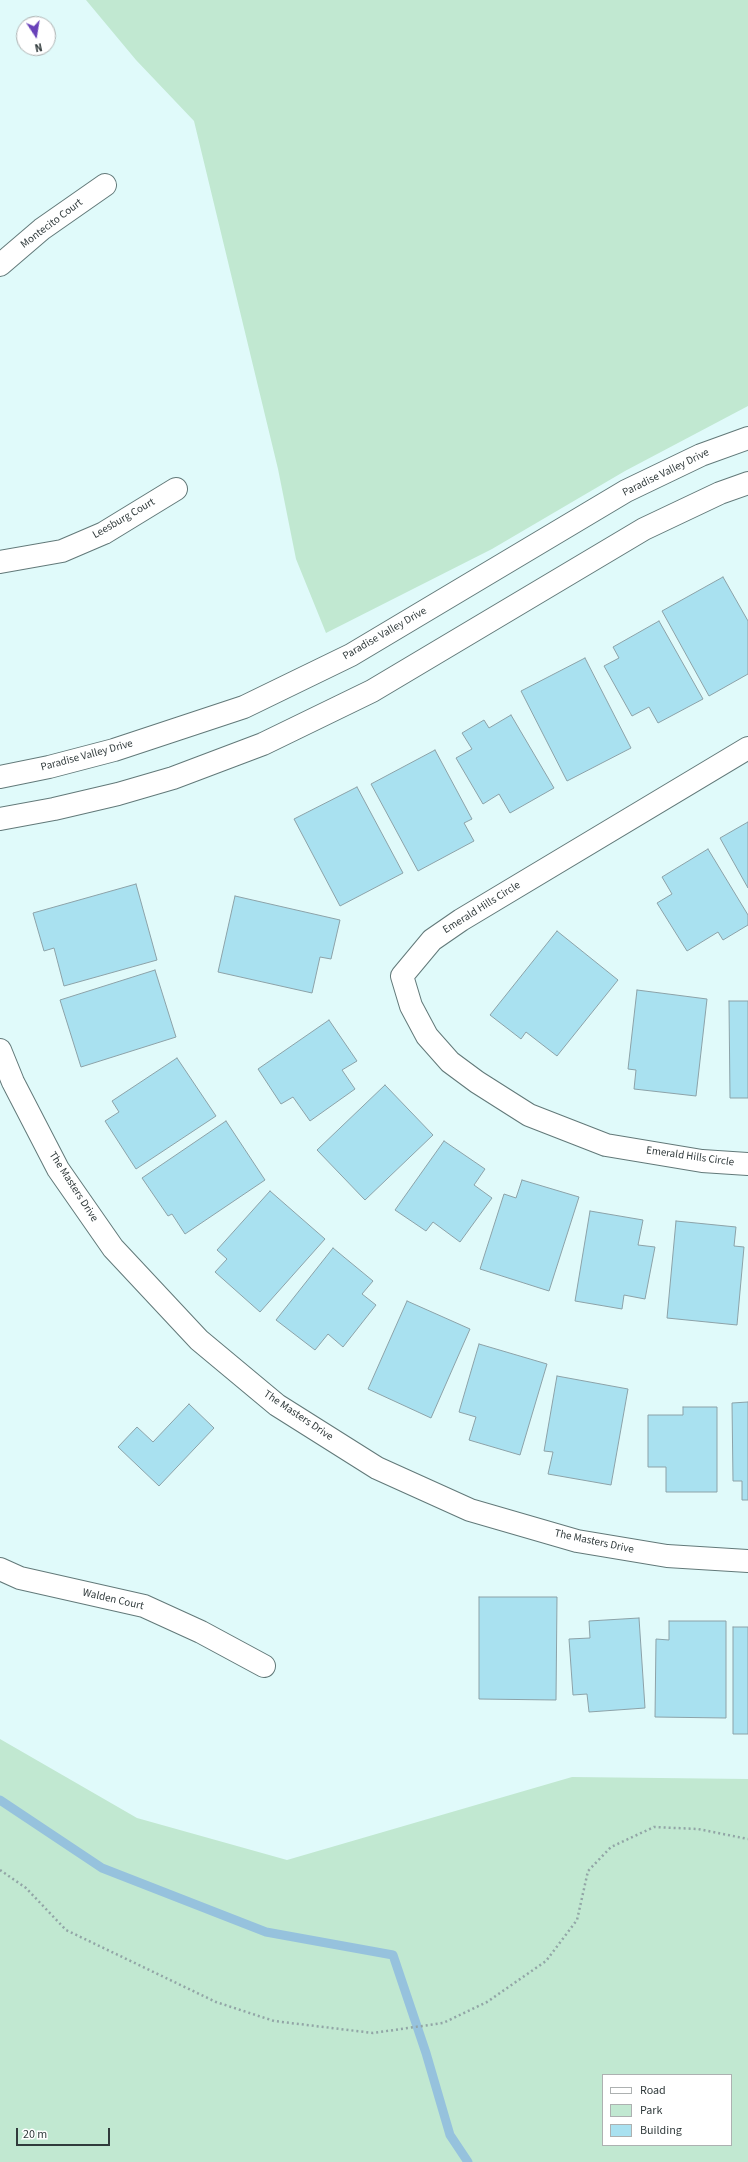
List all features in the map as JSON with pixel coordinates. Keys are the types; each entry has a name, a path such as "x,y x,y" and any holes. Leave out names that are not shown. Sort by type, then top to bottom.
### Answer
{"street":[{"name":"Montecito Court","path":"0,265 42,229 105,185"},
{"name":"Paradise Valley Drive","path":"0,776 49,767 114,750 244,707 351,655 626,491 701,455 748,438"},
{"path":"0,819 54,809 118,794 173,778 263,744 372,691 644,529 720,493 748,483"},
{"name":"Leesburg Court","path":"0,562 62,551 104,533 176,489"},
{"name":"Emerald Hills Circle","path":"748,748 461,920 432,940 402,976 411,1006 427,1036 450,1062 477,1082 529,1115 606,1145 702,1161 748,1164"},
{"name":"The Masters Drive","path":"0,1050 13,1082 58,1169 113,1248 199,1340 277,1405 378,1468 470,1510 577,1541 666,1556 748,1560"},
{"name":"Walden Court","path":"0,1569 20,1578 144,1606 201,1632 264,1666"}],"path":[{"path":"0,1870 26,1888 66,1930 216,2002 274,2021 373,2033 438,2024 487,2002 546,1961 577,1920 588,1871 611,1847 654,1827 698,1829 748,1839"}],"green space":[{"path":"86,0 748,0 748,406 625,471 492,549 326,633 296,559 278,469 194,121 136,60"},
{"path":"0,1739 137,1818 287,1860 572,1777 748,1779 748,2162 0,2162"}],"building":[{"path":"723,577 748,621 748,674 709,696 662,611"},
{"path":"659,621 703,699 658,723 649,707 632,716 604,666 619,658 613,647"},
{"path":"585,658 631,748 567,781 521,691"},
{"path":"511,715 554,788 510,813 499,794 483,804 456,758 472,749 462,733 484,720 489,728"},
{"path":"435,750 472,819 464,823 474,841 418,871 371,784"},
{"path":"357,787 403,873 340,906 294,819"},
{"path":"748,822 748,888 720,838"},
{"path":"708,849 748,915 748,925 723,940 718,932 687,951 657,903 672,894 662,877"},
{"path":"136,884 157,960 64,986 54,948 44,951 33,913"},
{"path":"235,896 340,920 331,959 320,957 312,993 218,972"},
{"path":"557,931 618,980 557,1056 526,1032 521,1039 490,1015"},
{"path":"155,970 176,1037 81,1067 60,1000"},
{"path":"637,990 707,999 696,1096 634,1089 636,1070 628,1069"},
{"path":"729,1001 748,1001 748,1098 730,1098"},
{"path":"329,1020 357,1061 342,1070 355,1089 310,1121 293,1097 281,1104 258,1069"},
{"path":"177,1058 216,1116 136,1169 105,1121 119,1112 112,1101"},
{"path":"385,1085 433,1135 365,1200 317,1150"},
{"path":"226,1121 265,1180 185,1234 172,1214 168,1216 142,1178"},
{"path":"444,1141 485,1169 474,1185 492,1198 460,1242 433,1222 426,1231 395,1210"},
{"path":"522,1180 579,1197 549,1291 480,1269 504,1194 516,1198"},
{"path":"270,1191 325,1239 260,1312 215,1272 227,1259 217,1250"},
{"path":"590,1211 643,1220 638,1245 655,1247 645,1299 624,1295 622,1309 575,1301"},
{"path":"676,1221 736,1227 734,1246 744,1247 737,1325 667,1318"},
{"path":"333,1248 373,1281 362,1294 376,1305 343,1347 328,1334 315,1350 276,1320"},
{"path":"407,1301 470,1329 431,1418 368,1389"},
{"path":"479,1344 547,1364 520,1455 469,1440 476,1417 459,1412"},
{"path":"557,1376 628,1389 611,1485 548,1474 553,1452 544,1451"},
{"path":"748,1402 748,1500 742,1500 742,1481 733,1481 732,1403"},
{"path":"189,1404 214,1428 159,1486 118,1447 137,1427 153,1442"},
{"path":"683,1407 717,1407 717,1492 666,1492 666,1467 648,1467 648,1415 683,1415"},
{"path":"479,1597 557,1597 556,1700 479,1699"},
{"path":"639,1618 645,1708 589,1712 587,1694 573,1695 569,1639 590,1638 589,1621"},
{"path":"669,1621 726,1621 726,1718 655,1717 656,1639 669,1640"},
{"path":"733,1627 748,1627 748,1734 733,1734"}],"waterway":[{"path":"0,1800 102,1868 266,1932 393,1955 426,2053 450,2135 468,2162"}]}
